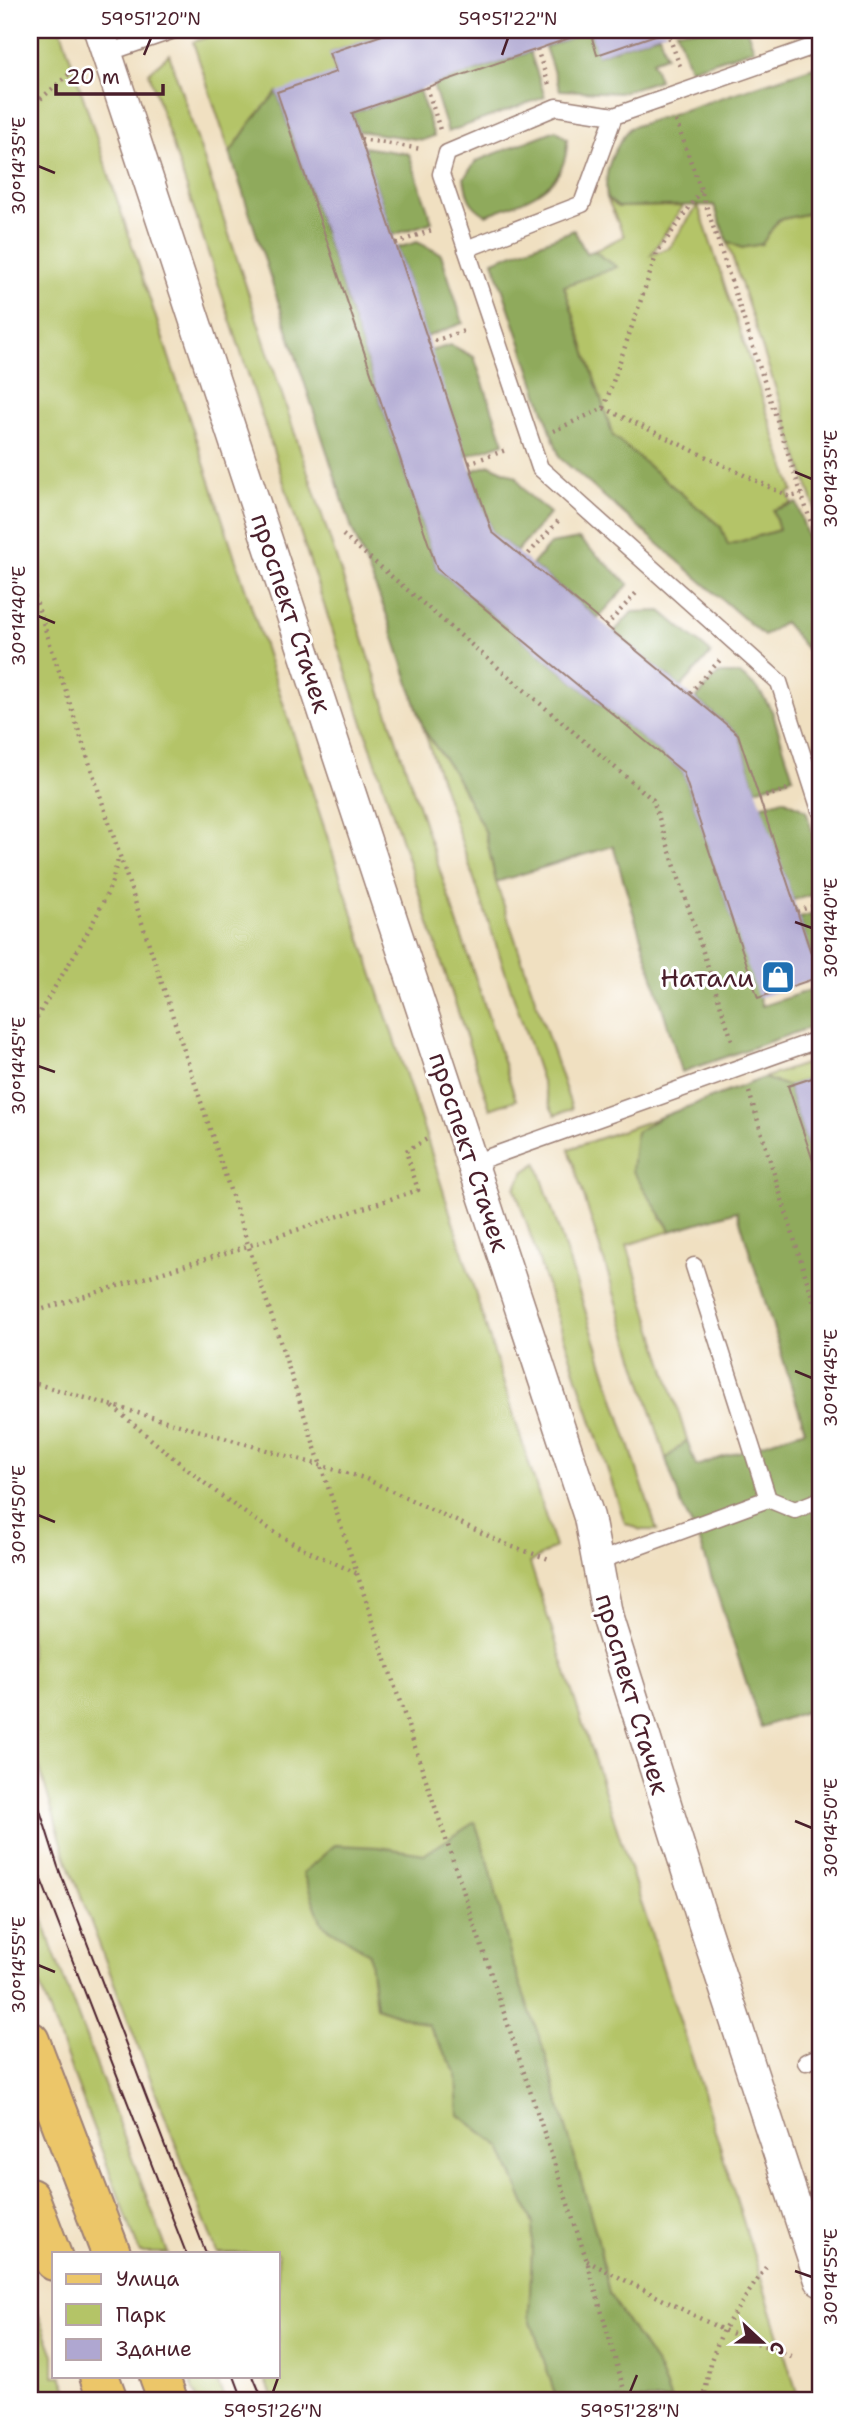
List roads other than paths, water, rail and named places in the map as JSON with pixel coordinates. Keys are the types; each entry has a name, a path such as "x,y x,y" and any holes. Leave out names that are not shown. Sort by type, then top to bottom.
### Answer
{"main road":[{"path":"30,2042 111,2252"},
{"path":"30,2198 52,2256"},
{"path":"100,2378 108,2400"},
{"path":"160,2378 168,2400"}],"street":[{"name":"проспект Стачек","path":"103,41 589,1517 608,1619 702,1919 820,2280"}],"lane":[{"path":"103,41 174,30"},
{"path":"820,44 614,116 556,107 447,153 441,174 540,468 779,681 820,810"},
{"path":"466,249 582,204 614,116"},
{"path":"473,1163 820,1039"},
{"path":"694,1266 768,1499"},
{"path":"596,1562 768,1499 795,1510 820,1500"}],"tram line":[{"path":"30,1779 58,1867 206,2252"},
{"path":"30,1845 186,2252"},
{"path":"235,2378 243,2400"},
{"path":"254,2378 263,2400"}],"place":[{"name":"Натали","path":"778,977"}]}
